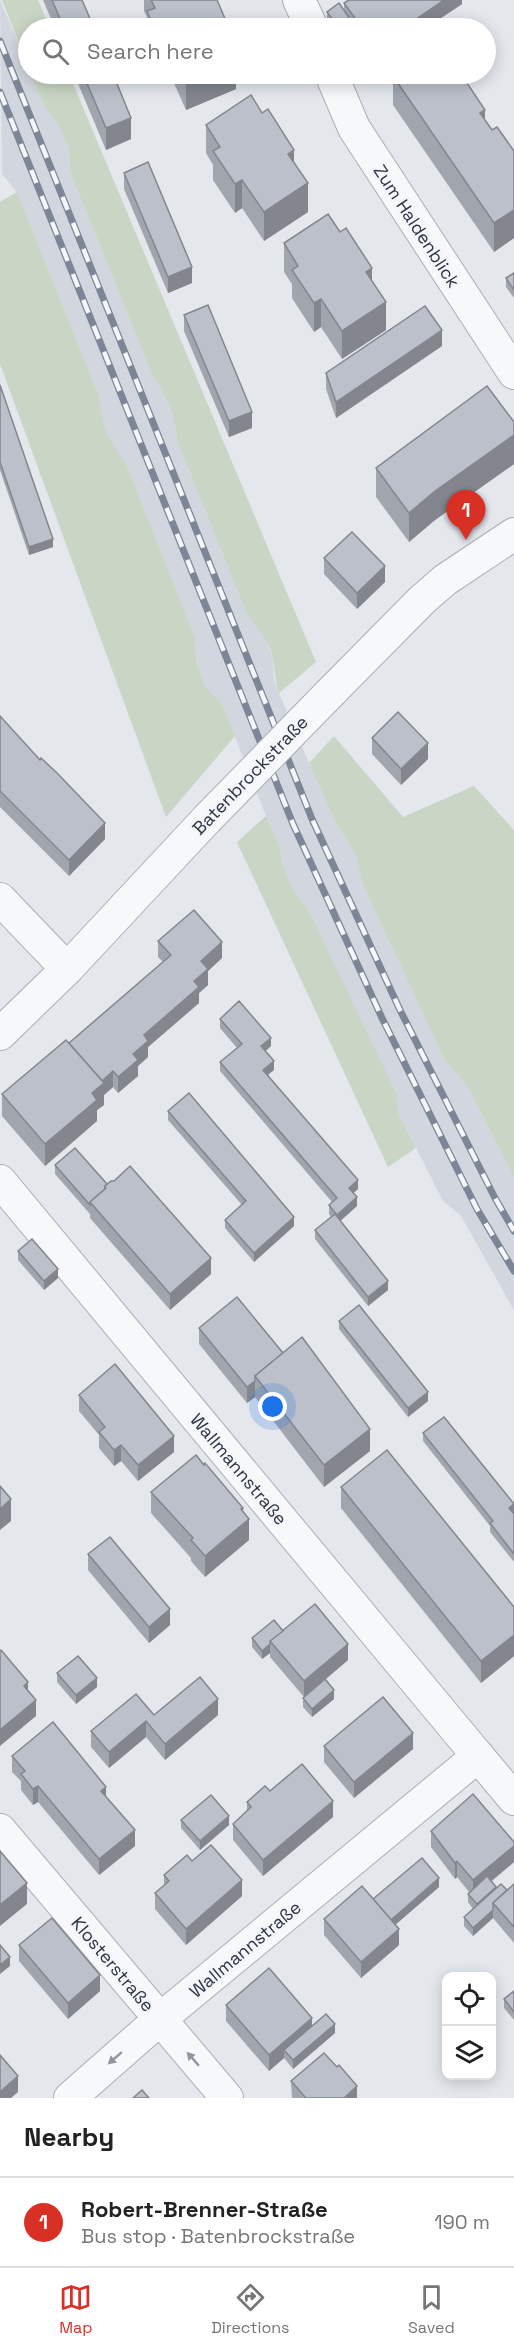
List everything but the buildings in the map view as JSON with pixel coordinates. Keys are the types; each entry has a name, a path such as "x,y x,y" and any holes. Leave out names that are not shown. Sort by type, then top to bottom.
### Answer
{"street":[{"path":"300,0 308,18"},
{"name":"Zum Haldenblick","path":"335,84 354,128 514,374"},
{"name":"Batenbrockstraße","path":"0,1034 67,969 207,819 437,587 514,534"},
{"path":"0,899 67,969"},
{"name":"Wallmannstraße","path":"0,1181 514,1799"},
{"name":"Wallmannstraße","path":"70,2098 159,2020 478,1756"},
{"name":"Klosterstraße","path":"0,1830 227,2098"}],"shaded area":[{"path":"0,0 18,42 18,84 35,84 44,106 58,124 69,149 70,172 152,374 165,393 176,422 177,440 248,617 264,633 273,659 274,681 309,763 335,822 356,855 363,885 445,1061 467,1086 514,1177 514,1310 461,1216 443,1201 399,1114 307,907 294,893 283,866 279,844 222,704 205,686 196,660 195,638 126,463 110,443 101,420 99,396 17,192 2,174"}],"green space":[{"path":"2,0 38,0 46,18 18,18 18,41"},
{"path":"35,84 73,84 316,662 279,693 270,647 248,617 177,440 175,422 169,405 152,374 70,172 69,149 58,124 44,106"},
{"path":"17,192 99,396 106,432 126,463 195,638 196,660 205,686 222,704 235,736 166,817 0,364 0,202"},
{"path":"334,736 403,817 474,786 514,830 514,1177 467,1086 445,1061 363,885 356,855 335,822 309,763"},
{"path":"266,816 279,844 283,866 294,892 307,907 396,1093 399,1114 416,1148 388,1167 237,842"}],"railway":[{"path":"0,41 312,819 400,1010 514,1231"},
{"path":"0,92 293,824 382,1018 477,1209 514,1271"}],"place":[{"name":"Robert-Brenner-Straße","path":"466,540"}]}
